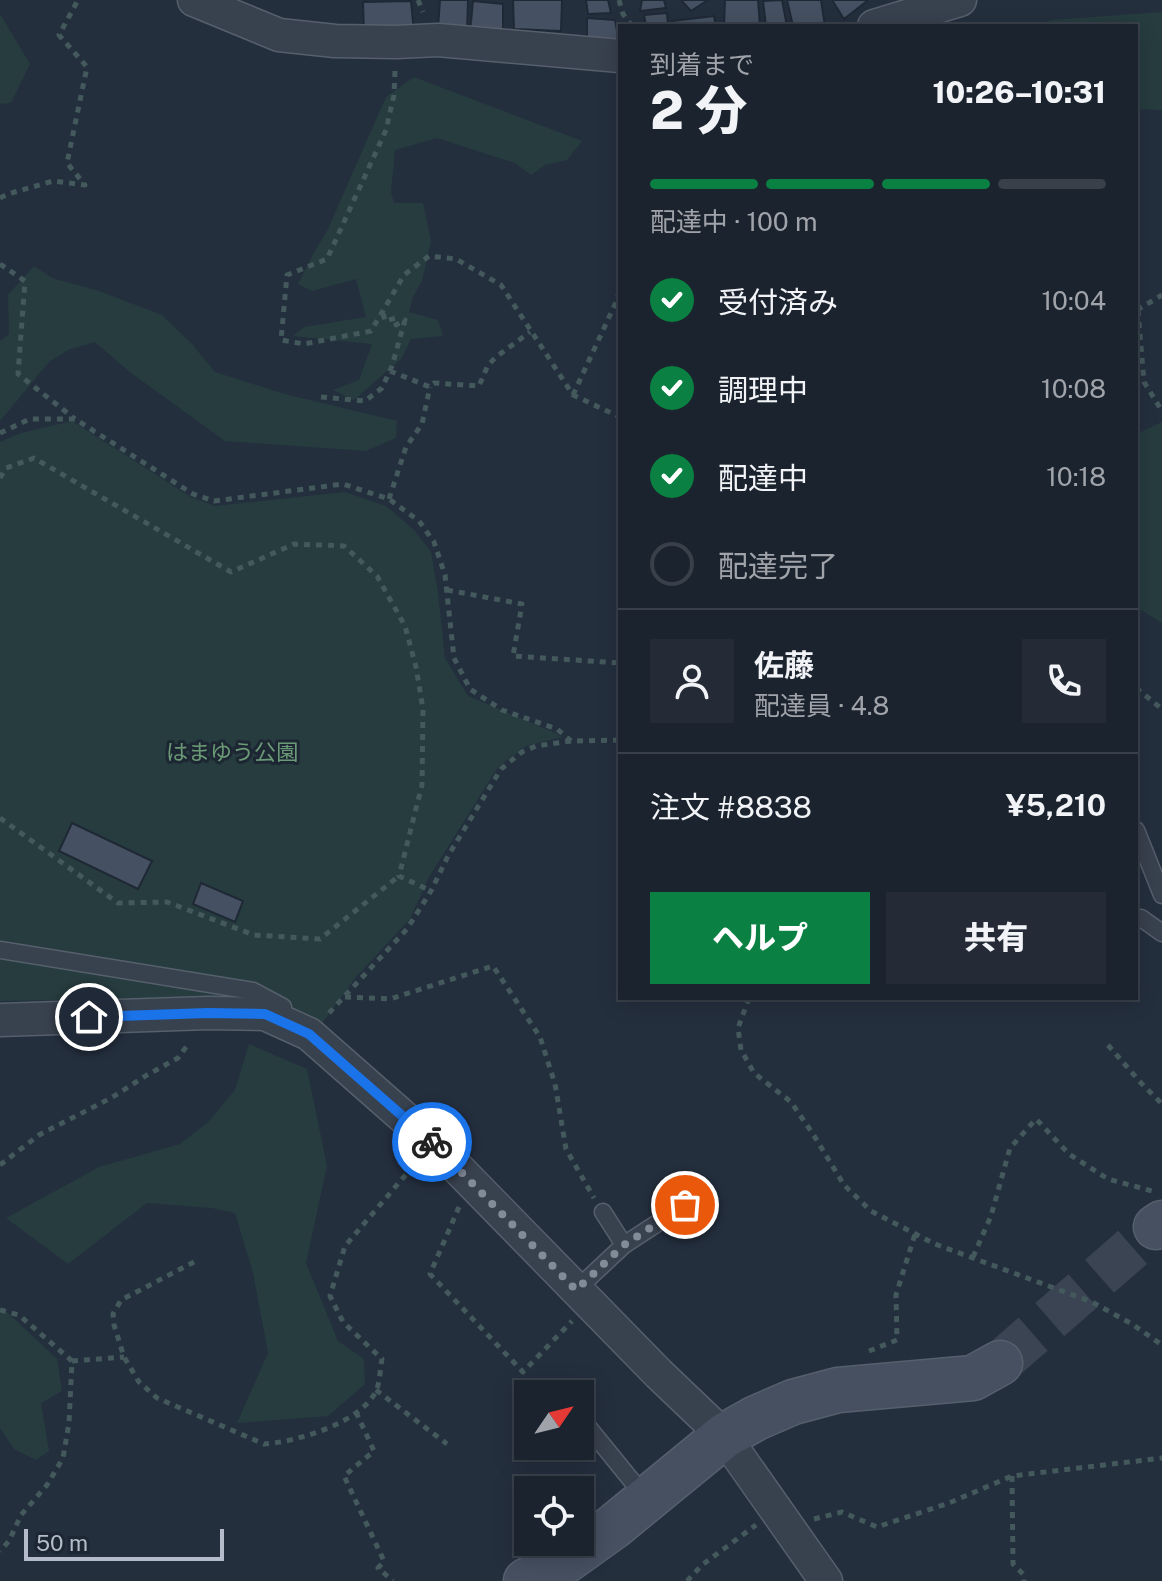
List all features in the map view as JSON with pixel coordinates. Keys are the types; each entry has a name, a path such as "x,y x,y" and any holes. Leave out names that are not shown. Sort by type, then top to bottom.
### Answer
{"street":[{"path":"194,0 279,35 335,41 438,40 618,56"},
{"path":"881,24 960,0"},
{"path":"0,1020 265,1014 309,1034 433,1143 659,1374 724,1436 826,1581"},
{"path":"526,1581 567,1560 613,1527 724,1436 756,1418 793,1402 838,1390 973,1378 1000,1363"}],"lane":[{"path":"1138,835 1162,895"},
{"path":"1138,918 1162,933"},
{"path":"0,950 253,991 286,1008 309,1034"},
{"path":"583,1296 624,1245 685,1205"},
{"path":"603,1212 624,1245"},
{"path":"594,1434 647,1499"}],"path":[{"path":"0,198 53,181 85,185 67,163 87,67 59,35 78,0"},
{"path":"619,0 623,14 630,24"},
{"path":"396,42 394,95 386,130 327,259 287,275 281,340 304,344 371,331 404,275 429,256 456,259 501,285 573,395 618,416"},
{"path":"0,264 25,281 18,374 75,419 193,494 214,501 343,484 389,499 419,521 434,542 445,575 454,658 470,689 502,710 557,729 571,741"},
{"path":"1138,309 1162,295"},
{"path":"573,395 618,300"},
{"path":"321,397 365,401 382,388 405,320 396,325 396,318 385,321 383,311"},
{"path":"1138,320 1144,382 1162,411"},
{"path":"389,499 406,447 422,424 430,387 434,383 479,386 488,365 530,332"},
{"path":"390,371 430,387"},
{"path":"0,433 30,419 75,419"},
{"path":"0,478 6,468 34,458 231,572 294,544 344,546 377,576 405,626 423,709 422,785 399,876 320,939 254,935 167,902 118,903 0,818"},
{"path":"447,590 522,604 513,656 618,663"},
{"path":"1138,690 1162,709"},
{"path":"309,1034 407,929 501,769 522,752 536,746 571,741 618,740"},
{"path":"399,876 431,891"},
{"path":"345,997 390,999 493,966 540,1037 555,1084 566,1149 603,1212"},
{"path":"748,1000 738,1028 741,1050 754,1073 791,1102 844,1185 871,1211 935,1244 1092,1302 1162,1345"},
{"path":"0,1165 39,1135 111,1098 178,1058 208,1013"},
{"path":"1108,1045 1162,1104"},
{"path":"973,1257 991,1216 1010,1148 1036,1119 1069,1154 1160,1215"},
{"path":"194,1262 121,1300 113,1314 124,1357 139,1382 157,1398 264,1444 282,1443 328,1428 364,1407 376,1390 382,1359 343,1322 330,1296 345,1246 433,1143"},
{"path":"470,1181 430,1274 523,1372 583,1296"},
{"path":"856,1356 897,1340 896,1295 915,1234"},
{"path":"0,1310 19,1315 72,1361 124,1357"},
{"path":"0,1551 9,1541 21,1515 47,1485 63,1458 69,1423 72,1361"},
{"path":"376,1390 447,1444"},
{"path":"356,1412 374,1451 344,1476 384,1561 378,1568 393,1581"},
{"path":"687,1581 702,1565 782,1518 842,1512 877,1527 949,1503 1012,1476 1162,1458"},
{"path":"1012,1476 1013,1564 1024,1575 1024,1581"}],"green space":[{"path":"1162,12 1162,110 1138,109 1138,24 1042,24 1051,20"},
{"path":"0,14 30,64 11,103 0,104"},
{"path":"414,77 582,141 567,160 545,165 531,175 515,163 437,138 395,150 391,192 394,203 423,203 431,241 422,281 409,312 438,320 443,336 411,339 401,359 354,400 333,390 359,380 372,344 293,336 304,327 366,317 356,279 312,291 298,284 327,231 386,97"},
{"path":"34,266 52,278 99,291 162,315 215,372 285,394 397,421 396,438 366,451 225,441 131,373 95,342 68,350 49,362 0,421 0,341 9,334 8,295"},
{"name":"はまゆう公園","path":"72,421 191,497 215,506 345,492 386,506 414,530 431,552 445,658 468,696 562,737 526,746 498,767 429,877 410,919 356,977 323,1022 316,1025 243,998 0,1001 0,442 21,433"},
{"path":"1162,422 1162,623 1138,608 1138,433"},
{"path":"249,1044 307,1069 327,1166 306,1263 338,1341 364,1359 365,1384 328,1416 237,1423 268,1353 253,1273 235,1213 147,1203 68,1264 6,1218 99,1167 180,1144 208,1122 235,1090"},
{"path":"7,1312 57,1359 62,1391 41,1403 49,1451 36,1460 14,1449 0,1428 0,1313"}],"building":[{"path":"440,0 468,0 467,31 438,28"},
{"path":"513,0 562,0 561,31 514,29"},
{"path":"586,0 608,0 611,13 588,14"},
{"path":"642,0 664,0 666,8 640,11"},
{"path":"681,0 708,0 691,11"},
{"path":"725,0 758,0 760,24 724,24"},
{"path":"782,0 787,24 766,24 763,1"},
{"path":"787,0 821,0 825,24 793,24"},
{"path":"832,0 867,0 867,1 844,19"},
{"path":"411,1 414,33 364,33 363,2"},
{"path":"473,1 503,4 503,34 470,32"},
{"path":"667,13 668,24 646,24 644,15"},
{"path":"714,16 716,24 673,24 672,21"},
{"path":"587,18 615,20 618,42 587,41"},
{"path":"72,823 152,861 138,889 59,851"},
{"path":"201,883 243,901 235,922 193,904"}],"tunnel":[{"path":"1000,1363 1156,1227"}],"way so far":[{"path":"432,1142 576,1290 624,1245 685,1205"}],"route":[{"path":"89,1017 265,1014 309,1034 432,1142"}]}
